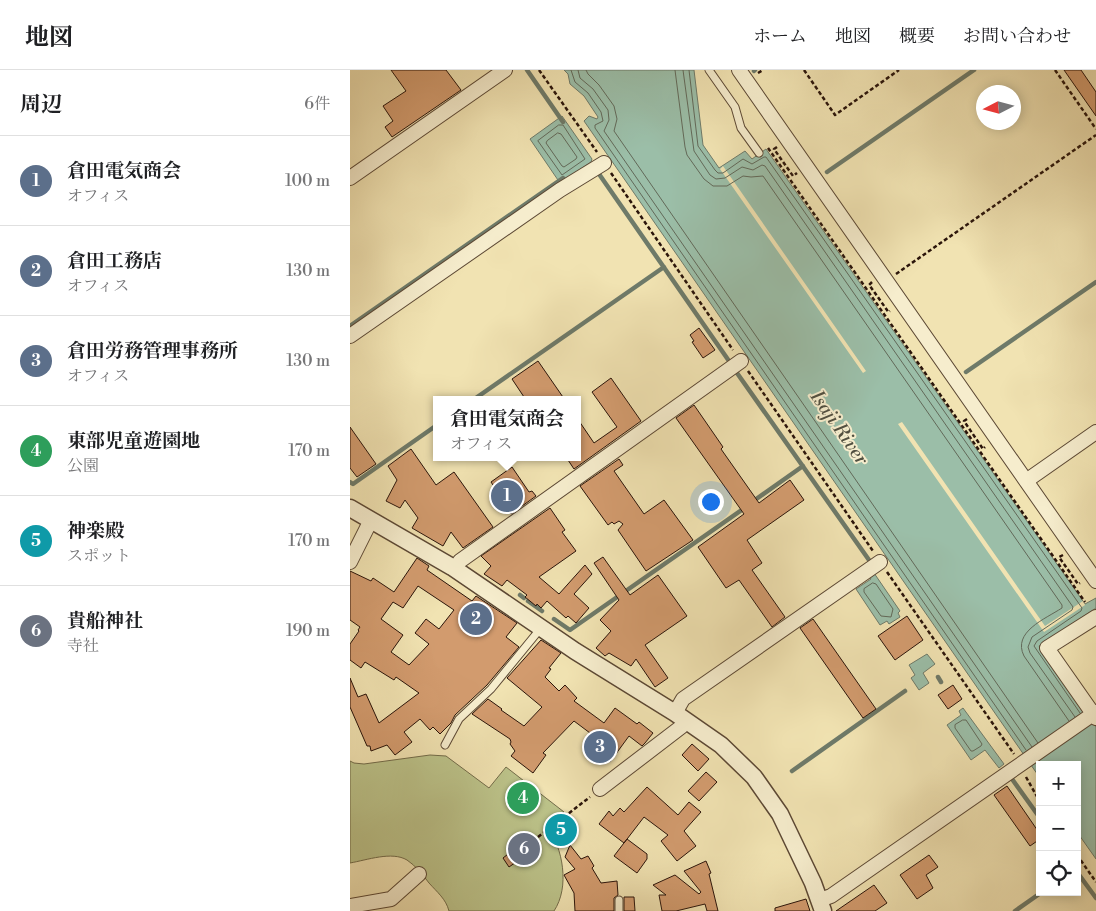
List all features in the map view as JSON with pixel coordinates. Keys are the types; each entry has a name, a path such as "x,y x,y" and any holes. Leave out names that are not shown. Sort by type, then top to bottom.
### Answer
{"street":[{"path":"350,178 505,70"},
{"path":"739,70 1096,581"},
{"path":"350,336 560,190 604,163"},
{"path":"455,568 460,561 741,361"},
{"path":"1026,481 1096,432"},
{"path":"350,508 455,568 541,628 721,745 738,760 768,795 791,835 822,906 831,896 1023,762 1094,715 1047,648 1096,617"},
{"path":"350,562 371,520"},
{"path":"600,789 681,727 680,717 683,699 880,562"},
{"path":"350,906 391,899 419,874"}],"lane":[{"path":"709,70 735,107 741,128 759,153"},
{"path":"445,745 459,719 491,689 541,628"},
{"path":"619,900 619,911"}],"path":[{"path":"539,70 1005,742"},
{"path":"804,70 835,115 899,70"},
{"path":"1055,70 1096,129"},
{"path":"886,281 1096,135"},
{"path":"764,142 782,164 875,301 972,436 1086,602"},
{"path":"775,150 782,164 792,174"},
{"path":"870,286 886,310"},
{"path":"875,301 878,298"},
{"path":"966,423 972,436 982,447"},
{"path":"1060,559 1067,572 1077,583"},
{"path":"1023,762 1036,793"},
{"path":"538,837 600,789"},
{"path":"1081,861 1096,882"}],"green space":[{"path":"430,755 446,756 489,788 506,767 564,812 547,826 557,845 563,868 562,891 554,911 449,911 441,896 419,871 401,857 387,856 350,863 350,761 364,764"}],"water":[{"name":"Isaji River","path":"564,70 694,70 703,145 719,168 745,151 752,159 766,149 1085,604 1096,598 1096,608 1039,646 1096,727 1096,859 1081,838 1081,761 1036,761 1036,772 584,121 589,116 597,119 598,117 584,96 570,84 568,74"},
{"path":"562,116 592,159 591,162 560,183 530,139"},
{"path":"874,573 900,611 898,613 900,617 889,624 887,621 880,625 856,589 871,579 869,576"},
{"path":"927,654 935,664 923,673 929,683 919,690 911,678 915,675 909,665"},
{"path":"963,708 1004,764 999,768 985,750 971,760 947,725 961,715 959,711"}],"pier":[{"path":"723,166 866,371 863,373 720,169"},
{"path":"902,422 1045,626 1083,601 1085,605 1044,632 898,424"}],"building":[{"path":"391,70 446,70 461,90 392,137 385,127 393,121 383,106 406,91"},
{"path":"1064,70 1081,70 1096,92 1096,116"},
{"path":"699,328 715,350 703,358 692,342 694,341 690,335"},
{"path":"538,361 562,396 523,396 512,379"},
{"path":"611,378 641,421 574,469 569,461 581,461 581,424 594,443 617,427 592,392"},
{"path":"694,405 723,447 721,449 759,503 790,480 804,500 747,540 762,563 752,570 785,617 772,627 739,580 726,588 698,547 744,514 676,418"},
{"path":"350,427 376,464 357,477 350,468"},
{"path":"411,449 436,485 454,472 493,527 463,548 451,532 443,546 412,528 418,518 405,500 400,508 386,501 397,480 388,466"},
{"path":"619,459 623,465 614,471 644,514 664,500 693,540 646,571 618,530 623,524 619,521 608,525 580,486"},
{"path":"512,467 529,492 532,491 536,496 511,514 495,492 497,491 491,482"},
{"path":"550,508 565,530 562,532 576,551 539,577 559,594 585,565 592,574 574,594 589,608 576,623 568,616 566,618 547,601 541,608 537,604 536,606 525,597 527,595 507,580 502,586 484,574 491,566 481,556"},
{"path":"603,557 630,595 658,575 687,616 645,645 668,678 655,687 636,659 631,666 609,653 605,656 596,648 611,631 600,620 619,600 594,563"},
{"path":"417,558 429,566 427,570 472,601 476,596 517,623 506,637 519,647 487,685 455,715 451,723 440,734 433,727 430,730 420,719 404,732 412,742 395,755 387,745 371,751 370,746 367,746 350,707 350,678 358,697 366,694 379,723 419,693 396,677 394,680 365,662 361,668 350,660 350,644 360,627 350,620 350,571 371,581 373,578 394,592","holes":["418,586 454,610 439,629 426,619 415,633 429,644 409,665 391,652 403,635 381,619 393,602 403,608"]},
{"path":"907,616 923,640 895,660 878,636"},
{"path":"813,619 876,709 863,718 800,628"},
{"path":"541,640 561,653 549,668 551,669 545,677 559,691 565,685 577,698 574,701 604,723 615,708 637,724 639,722 653,733 642,746 629,736 610,762 606,759 604,761 585,747 594,736 574,721 543,753 546,755 533,773 511,756 515,751 510,744 510,739 472,714 488,699 524,726 542,707 507,678"},
{"path":"953,685 962,699 948,709 938,695"},
{"path":"692,744 709,759 698,771 682,755"},
{"path":"706,772 717,782 699,801 688,791"},
{"path":"1007,786 1036,828 1036,842 1030,846 994,795"},
{"path":"647,787 678,815 689,802 701,812 684,831 696,846 677,861 661,841 668,835 644,817 624,843 599,824 609,811 613,816 620,808 624,812"},
{"path":"563,821 571,831 559,840 552,829"},
{"path":"525,835 529,839 531,836 538,845 535,847 538,851 522,864 519,860 509,867 503,858 512,851 509,847"},
{"path":"627,839 647,854 647,859 637,873 614,856"},
{"path":"570,845 581,859 588,856 594,866 592,868 601,883 617,881 618,895 614,898 614,911 575,911 574,893 564,875 575,869 565,857"},
{"path":"929,855 938,867 926,875 933,888 917,899 900,875"},
{"path":"706,861 711,873 709,874 718,911 707,911 705,904 676,911 662,911 659,895 666,895 653,885 675,875 699,894 701,892 684,871"},
{"path":"874,885 887,903 875,911 836,911"},
{"path":"624,897 634,897 635,911 624,911"},
{"path":"806,899 810,911 775,911 775,908"}],"waterway":[{"path":"527,70 563,122"},
{"path":"827,172 974,70"},
{"path":"599,174 729,361"},
{"path":"350,326 563,178"},
{"path":"479,396 664,267"},
{"path":"966,372 1096,282"},
{"path":"737,373 869,560"},
{"path":"350,482 353,484 433,428"},
{"path":"752,502 803,466"},
{"path":"554,619 570,630 746,507"},
{"path":"520,595 524,598"},
{"path":"528,601 542,611"},
{"path":"938,677 941,682"},
{"path":"792,771 905,691"},
{"path":"1012,779 1036,812"},
{"path":"1081,877 1096,898"},
{"path":"1015,911 1036,896"}],"place":[{"name":"倉田電気商会","path":"507,496"},
{"name":"倉田工務店","path":"476,619"},
{"name":"倉田労務管理事務所","path":"600,747"},
{"name":"東部児童遊園地","path":"523,798"},
{"name":"神楽殿","path":"561,830"},
{"name":"貴船神社","path":"524,849"}]}
